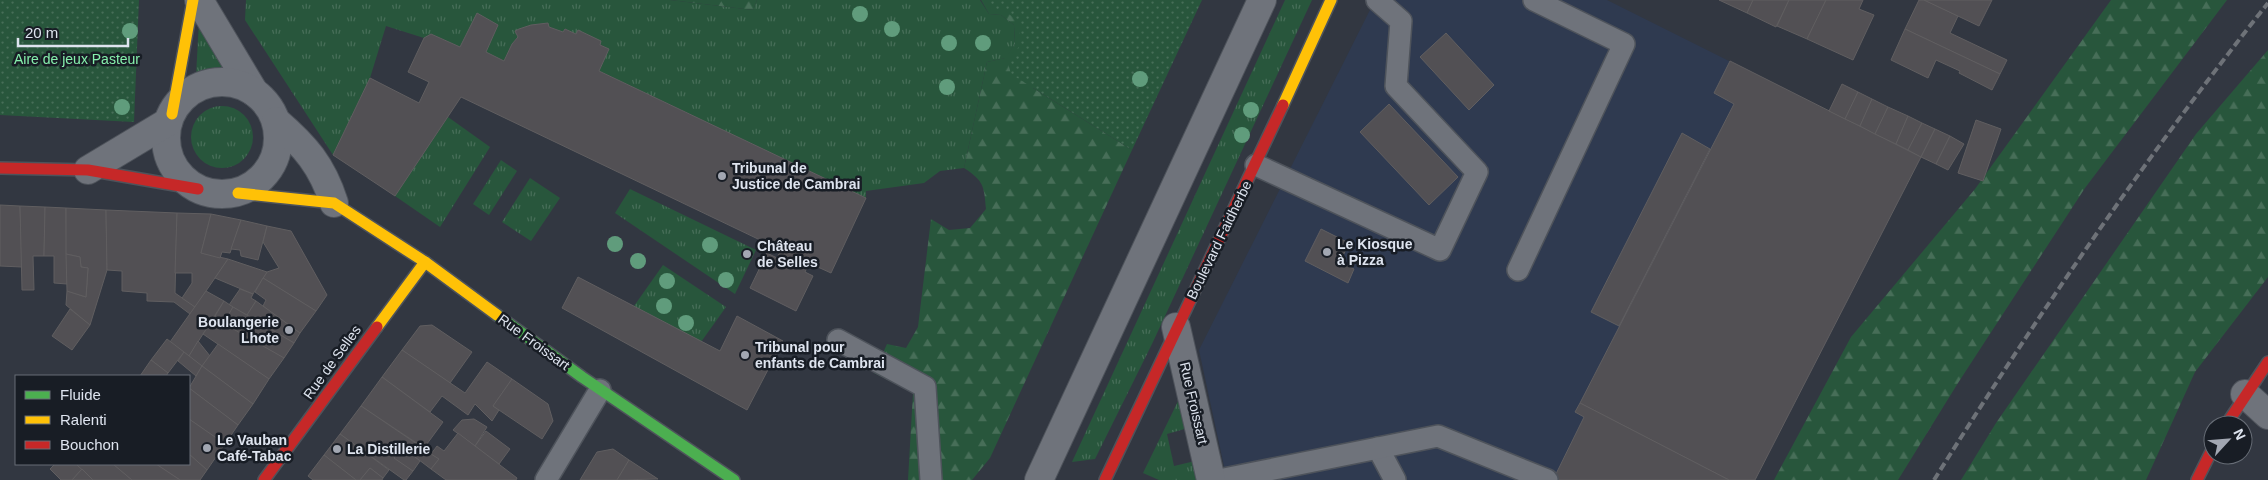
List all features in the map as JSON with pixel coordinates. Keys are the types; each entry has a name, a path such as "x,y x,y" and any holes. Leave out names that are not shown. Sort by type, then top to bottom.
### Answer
{"street":[{"path":"193,0 166,138 168,153 175,168 185,180 198,189"},
{"path":"0,168 88,170 224,195 238,193 254,185 268,172 276,156 279,138 276,121 267,105 254,92 199,0"},
{"path":"1039,480 1262,0"},
{"name":"Boulevard Faidherbe","path":"1104,480 1176,327 1256,165 1331,0"},
{"path":"88,170 170,118 182,98 198,87 217,82 236,84 254,92"},
{"path":"276,121 301,142 326,179 334,203"},
{"name":"Rue Froissart","path":"238,193 334,203 425,262 600,390 734,480"},
{"name":"Rue de Selles","path":"264,480 425,262"},
{"name":"Rue Froissart","path":"1176,327 1211,480"},
{"path":"2232,415 2268,362"},
{"path":"2245,394 2268,415"},
{"path":"2197,480 2204,465"}],"lane":[{"path":"1256,165 1440,250 1477,172 1396,86 1401,21 1377,0"},
{"path":"1518,270 1624,44 1534,0"},
{"path":"838,340 925,387 931,480"},
{"path":"546,480 600,390"},
{"path":"1219,480 1438,436 1547,480"},
{"path":"1378,448 1395,480"}],"shaded area":[{"path":"1375,0 1607,0 1921,157 1755,480 1227,480 1199,350"}],"green space":[{"name":"Aire de jeux Pasteur","path":"0,0 139,0 134,122 0,115"},
{"path":"246,0 670,0 753,10 757,0 980,0 989,14 1001,15 1014,25 1015,44 1006,58 987,62 964,168 940,171 924,183 866,191 866,198 599,71 608,49 579,31 576,34 565,29 563,32 549,27 547,23 531,25 515,32 518,37 512,44 504,61 486,52 498,25 477,14 460,47 431,34 424,38 386,26 370,78 333,155 245,20"},
{"path":"670,0 757,0 753,10"},
{"path":"981,0 1006,0 1027,17 1033,88 1132,150 990,458 972,480 908,480 913,393 874,373 887,344 906,348 918,327 931,219 949,230 970,228 986,209 982,185 976,177 964,168 987,62 1005,58 1015,44 1014,25 1001,15 989,14"},
{"path":"986,0 1202,0 1132,150 1011,74 1008,63 1020,45 1019,22 1004,10 992,9"},
{"path":"1285,0 1312,0 1152,344 1095,459 1072,462"},
{"path":"2111,0 2227,0 2085,188 1958,383 1898,480 1774,480 1851,337 1975,189"},
{"path":"199,21 231,69 196,76"},
{"path":"2268,50 2268,277 2195,372 2146,480 1961,480 1996,423 2196,134"},
{"path":"216,106 228,106 244,115 251,125 253,137 251,149 244,159 228,168 216,168 205,163 196,154 191,143 191,131 196,120 205,111"},
{"path":"448,117 490,147 440,227 395,196"},
{"path":"501,160 517,171 489,215 473,204"},
{"path":"530,178 560,198 531,241 502,222"},
{"path":"630,189 756,250 735,294 615,213"},
{"path":"663,265 726,307 701,342 634,306"},
{"path":"1181,395 1188,428 1167,434 1174,466 1195,461 1199,480 1159,480 1143,473"}],"building":[{"path":"1719,0 1753,0 1747,13"},
{"path":"1753,0 1789,0 1776,27 1747,13"},
{"path":"1789,0 1826,0 1807,39 1777,26"},
{"path":"1826,0 1863,0 1859,9 1874,15 1853,60 1807,39"},
{"path":"1919,0 1924,0 1958,16 1950,33 2007,60 2000,74 1905,29"},
{"path":"1924,0 1992,0 1979,26"},
{"name":"Tribunal de Justice de Cambrai","path":"477,13 498,25 486,52 504,61 512,44 518,37 515,31 519,29 548,23 549,27 563,32 565,29 576,34 578,30 601,41 600,45 609,49 599,71 866,198 831,273 809,263 805,272 813,276 796,311 750,288 767,253 777,258 781,250 461,97 395,196 333,155 370,78 419,103 429,82 408,72 424,38 431,34 460,47"},
{"path":"1905,29 2000,74 1992,90 1959,73 1960,71 1936,60 1928,78 1891,60"},
{"path":"1446,33 1494,85 1469,110 1420,57"},
{"path":"1730,61 1921,157 1755,480 1729,480 1580,403 1734,104 1714,93"},
{"path":"1842,84 1858,92 1845,119 1829,111"},
{"path":"1858,92 1872,99 1860,126 1845,119"},
{"path":"1872,99 1888,107 1875,134 1860,126"},
{"path":"1389,104 1458,177 1429,205 1360,132"},
{"path":"1888,107 1908,116 1896,144 1875,134"},
{"path":"1908,116 1922,123 1908,150 1896,144"},
{"path":"1976,120 2001,129 1983,181 1958,173"},
{"path":"1922,123 1935,129 1921,157 1908,150"},
{"path":"1935,129 1950,136 1936,164 1921,157"},
{"path":"1682,133 1710,149 1619,326 1591,312"},
{"path":"1950,136 1964,144 1948,170 1936,164"},
{"path":"0,205 20,206 22,267 0,266"},
{"path":"20,206 45,207 44,256 33,256 34,290 22,290"},
{"path":"45,207 66,208 67,284 54,283 54,256 44,256"},
{"path":"66,208 106,210 107,270 90,325 66,305 67,291 86,297 88,268 81,267 80,257 66,254"},
{"path":"106,210 177,213 175,293 195,307 190,314 174,302 147,301 147,293 122,291 122,271 107,270"},
{"path":"177,213 211,214 201,253 228,259 195,307 182,298 192,283 192,273 175,273"},
{"path":"211,214 241,220 230,253 222,252 220,258 201,253"},
{"path":"241,220 267,226 258,260 241,256 240,250 231,249"},
{"path":"267,226 291,231 327,295 316,311 263,278 267,272 279,268 263,242"},
{"name":"Le Kiosque à Pizza","path":"1321,229 1349,243 1340,262 1354,269 1348,283 1305,261"},
{"path":"66,254 80,257 81,267 88,268 86,297 67,291"},
{"path":"228,259 267,272 253,294 215,278"},
{"path":"578,277 720,351 737,316 783,341 747,410 562,308"},
{"path":"263,278 316,311 300,333 263,306 266,300 255,292"},
{"path":"240,289 253,294 251,298 256,301 247,315 229,305"},
{"path":"206,291 224,301 189,356 170,342"},
{"path":"224,301 233,307 223,324 214,318"},
{"path":"256,301 300,333 294,343 247,315"},
{"path":"233,307 294,343 284,358 223,324"},
{"path":"70,309 90,325 72,350 52,336"},
{"path":"214,318 284,358 269,379 203,334"},
{"path":"432,325 472,352 450,383 402,350 420,326"},
{"path":"167,339 184,352 168,373 151,360"},
{"path":"198,341 210,356 202,366 189,356"},
{"path":"218,344 269,379 253,404 202,366"},
{"path":"402,350 465,393 487,362 512,379 493,406 499,410 492,421 475,404 468,415 442,396 430,412 382,377"},
{"path":"184,352 202,366 196,376 178,361"},
{"path":"151,360 168,373 167,375 141,375"},
{"path":"202,366 253,404 238,425 190,389"},
{"path":"382,377 443,422 424,448 361,406"},
{"path":"512,379 548,404 553,421 542,439 493,406"},
{"path":"190,389 238,425 225,444 190,420"},
{"path":"1580,403 1729,480 1553,480 1584,417 1575,412"},
{"path":"361,406 439,459 431,469 402,447 394,458 413,471 404,480 340,434"},
{"path":"474,419 487,427 475,446 453,430 462,420"},
{"path":"190,420 225,444 207,470 190,455"},
{"path":"486,431 510,449 499,464 475,446"},
{"path":"458,433 517,478 516,480 446,480 431,469 439,459 431,454 437,446 444,451"},
{"path":"340,434 389,470 383,478 370,468 360,480 356,480 324,455"},
{"path":"402,447 420,461 413,471 394,458"},
{"path":"613,449 629,460 617,480 580,480 597,452"},
{"path":"190,455 207,470 200,480 180,480 158,465 190,465"},
{"path":"324,455 356,480 313,480 308,476"},
{"path":"629,460 658,479 617,480"},
{"path":"54,465 77,465 82,469 72,480 61,480 50,469"},
{"path":"77,465 114,465 132,480 93,480"},
{"path":"114,465 158,465 180,480 132,480"},
{"path":"370,468 383,478 382,480 360,480"},
{"path":"82,469 93,480 72,480"}],"railway":[{"path":"1934,480 2053,297 2136,177 2268,3"}],"traffic: fast":[{"path":"497,315 582,377 734,480"}],"traffic: slow":[{"path":"172,114 193,0"},
{"path":"1283,105 1331,0"},
{"path":"238,193 334,203 425,262 497,315"},
{"path":"377,327 425,262"}],"traffic: jam":[{"path":"1105,480 1283,105"},
{"path":"0,168 88,170 198,189"},
{"path":"264,480 377,327"},
{"path":"2233,415 2268,362"},
{"path":"2197,480 2204,465"}],"place":[{"name":"Tribunal de Justice de Cambrai","path":"722,176"},
{"name":"Le Kiosque à Pizza","path":"1327,252"},
{"name":"Château de Selles","path":"747,254"},
{"name":"Boulangerie Lhote","path":"289,330"},
{"name":"Tribunal pour enfants de Cambrai","path":"745,355"},
{"name":"Le Vauban Café-Tabac","path":"207,448"},
{"name":"La Distillerie","path":"337,449"}]}
